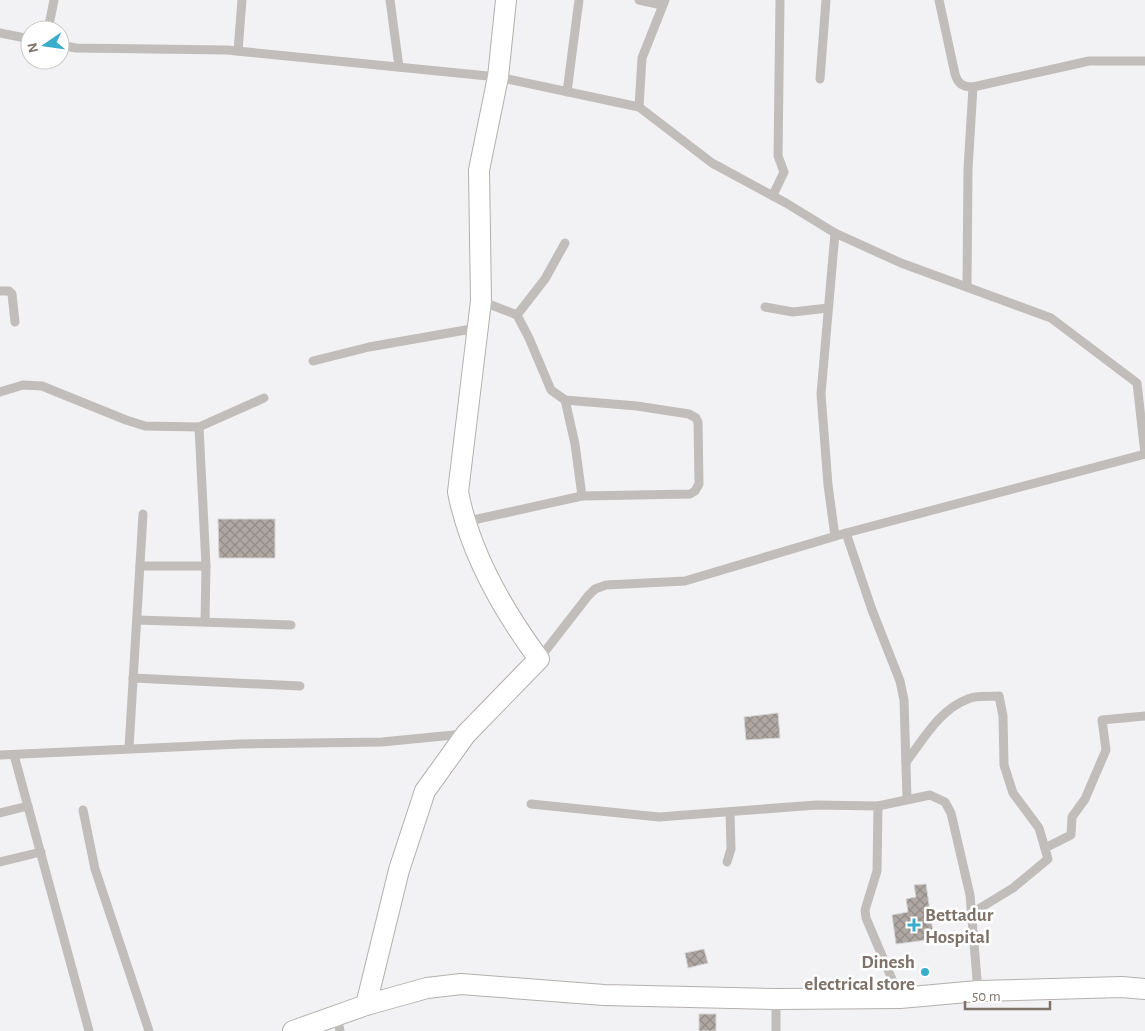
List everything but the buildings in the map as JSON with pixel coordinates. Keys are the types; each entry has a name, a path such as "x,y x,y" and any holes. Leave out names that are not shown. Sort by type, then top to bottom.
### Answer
{"main road":[{"path":"366,1004 399,870 425,791 466,734 539,659 516,628 495,592 464,522 458,492 481,300 479,170 498,76 506,0"},
{"path":"318,1031 339,1024 366,1004 427,988 461,984 604,995 776,999 900,998 978,991 1122,987 1145,989"},
{"path":"293,1031 322,1020 339,1024"}],"street":[{"path":"50,20 54,0"},
{"path":"238,51 242,0"},
{"path":"390,0 399,67"},
{"path":"567,92 579,0"},
{"path":"639,0 663,2 642,58 639,107"},
{"path":"773,195 784,172 778,156 780,0"},
{"path":"820,79 826,0"},
{"path":"939,0 957,80 966,87 1089,61 1145,61"},
{"path":"0,33 20,37"},
{"path":"70,47 238,51 498,76 639,107 712,163 773,195 835,233 901,263 1051,318 1137,383 1145,454 835,536 685,580 606,585 595,589 539,659"},
{"path":"967,287 968,169 973,87"},
{"path":"835,233 820,394 828,485 835,536"},
{"path":"517,316 545,279 565,243"},
{"path":"0,291 9,291 12,294 15,322"},
{"path":"464,522 582,496 690,494 695,491 699,484 698,422 696,418 689,414 638,406 565,400 552,390 517,316 481,300"},
{"path":"765,307 793,312 828,308"},
{"path":"313,361 368,347 477,328"},
{"path":"1137,383 1145,377"},
{"path":"0,392 24,385 42,386 145,426 199,427 264,398"},
{"path":"565,400 575,444 582,496"},
{"path":"199,427 206,566 205,622"},
{"path":"129,748 143,514"},
{"path":"846,533 872,610 900,681 904,700 907,798"},
{"path":"140,566 206,566"},
{"path":"136,620 291,625"},
{"path":"133,678 300,686"},
{"path":"906,762 932,727 952,707 969,698 999,696 1003,716 1004,764 1013,793 1039,828 1048,859 1014,888 972,913"},
{"path":"1045,848 1071,835 1072,817 1085,799 1093,776 1106,750 1102,720 1145,716"},
{"path":"0,755 129,748 382,742 466,734"},
{"path":"14,755 90,1031"},
{"path":"531,804 659,817 816,805 878,806 907,798 930,795 945,802 951,813 970,896 978,991"},
{"path":"0,813 28,806"},
{"path":"878,806 877,872 865,910 866,918 900,998"},
{"path":"83,810 95,869 149,1031"},
{"path":"728,862 731,849 730,812"},
{"path":"0,862 41,852"},
{"path":"776,999 776,1031"}],"place":[{"name":"Bettadur Hospital","path":"914,925"},
{"name":"Dinesh electrical store","path":"925,972"}]}
